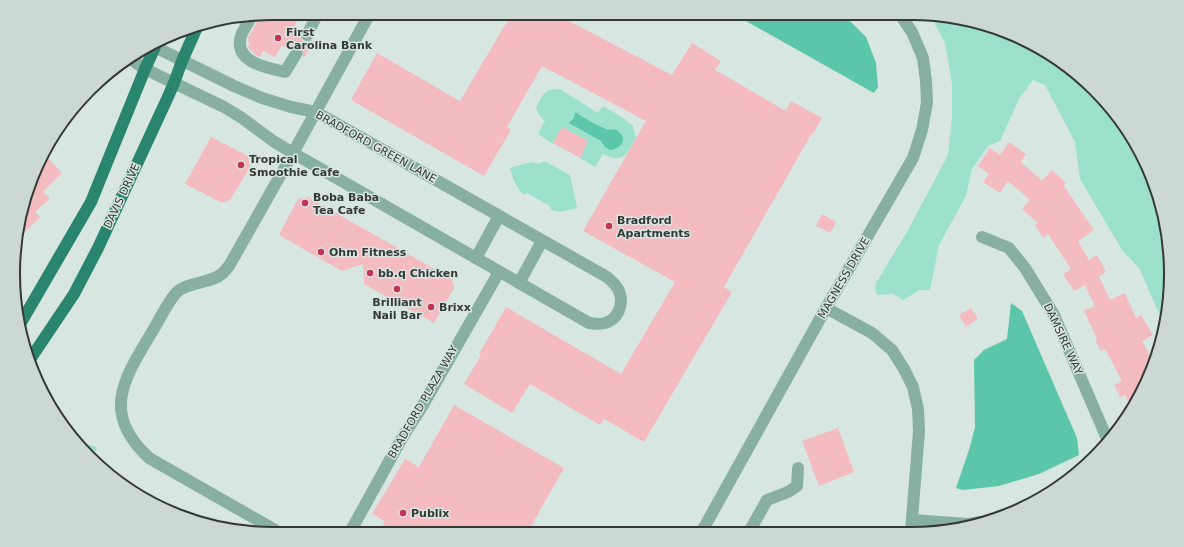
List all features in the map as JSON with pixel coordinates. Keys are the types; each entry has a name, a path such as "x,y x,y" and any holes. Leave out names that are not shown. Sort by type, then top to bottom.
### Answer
{"main road":[{"name":"DAVIS DRIVE","path":"33,355 74,294 98,248 174,83 195,32"},
{"path":"24,317 91,202 153,50"}],"street":[{"path":"306,35 314,20"},
{"path":"269,527 149,458 130,438 121,414 121,399 130,372 168,304 178,292 186,287 223,274 232,261 366,20"},
{"name":"MAGNESS DRIVE","path":"704,527 826,308 913,158 922,130 927,103 922,58 912,32 904,20"},
{"path":"249,21 241,37 240,50 250,61 266,68 285,72 296,54"},
{"name":"BRADFORD GREEN LANE","path":"135,62 230,111 293,153 589,323 600,324 609,322 619,312 621,304 617,286 607,277 316,112 290,108 262,98 157,48"},
{"path":"476,258 499,216"},
{"name":"DAMSIRE WAY","path":"982,237 1009,248 1030,275 1054,315 1105,436"},
{"path":"519,284 542,241"},
{"name":"BRADFORD PLAZA WAY","path":"353,527 402,438 423,405 498,272"},
{"path":"826,308 872,333 892,350 904,369 913,387 918,409 919,431 912,526 945,525"},
{"path":"752,527 767,500 788,492 797,486 798,468"}],"shaded area":[{"path":"744,20 849,20 866,37 876,63 878,87 874,93"},
{"path":"933,21 960,25 992,33 1008,39 1037,54 1065,72 1090,94 1112,119 1130,147 1145,176 1151,192 1159,224 1162,240 1164,274 1160,316 1139,268 1122,250 1080,179 1075,142 1045,85 1033,80 1019,99 1000,141 988,146 972,169 966,196 939,245 930,290 920,290 903,300 893,294 877,295 875,289 876,283 908,230 948,155 952,117 952,84 945,43"},
{"path":"560,89 598,113 603,106 633,126 636,138 623,156 620,158 615,158 603,154 595,167 580,158 588,141 562,127 553,144 538,134 545,121 539,115 536,108 542,96 548,90"},
{"path":"575,112 608,130 618,131 623,138 622,144 617,148 610,150 605,147 601,141 569,123 574,118"},
{"path":"544,161 570,175 577,208 560,212 551,210 550,206 527,193 524,195 519,189 510,168 531,162 539,164"},
{"path":"1011,303 1022,311 1077,438 1079,455 1039,474 999,486 963,490 956,488 975,427 974,360 984,350 1007,339"},
{"path":"86,444 97,447 95,454"}],"building":[{"name":"First Carolina Bank","path":"298,20 293,28 300,32 300,36 303,41 308,42 313,39 314,40 304,58 302,50 297,47 293,47 290,50 282,45 275,57 263,51 260,57 252,52 248,47 250,43 248,42 248,38 257,21"},
{"name":"Bradford Apartments","path":"508,20 570,20 672,75 692,43 721,61 715,70 786,111 791,101 822,118 724,287 732,292 644,442 604,419 600,425 530,384 512,413 464,384 506,307 621,374 675,282 583,231 646,121 542,66 507,127 511,130 484,176 351,100 377,53 460,101"},
{"path":"562,127 588,141 580,158 553,143"},
{"path":"211,137 248,156 250,167 230,200 222,203 185,184"},
{"path":"1009,142 1026,154 1021,162 1042,181 1052,170 1066,183 1064,186 1094,230 1078,241 1089,260 1097,255 1106,272 1099,276 1110,300 1125,293 1136,318 1141,315 1153,335 1142,341 1150,356 1138,386 1128,402 1125,395 1120,397 1114,385 1122,381 1105,349 1101,351 1095,340 1097,339 1084,311 1095,306 1085,285 1074,291 1063,274 1071,269 1048,234 1043,238 1035,225 1038,223 1022,209 1030,200 1008,181 1000,193 983,182 989,174 978,166 990,148 1000,155"},
{"path":"48,158 62,173 43,192 50,198 35,212 40,217 23,234 33,192"},
{"path":"308,197 452,279 454,288 434,323 364,284 363,264 342,271 279,235 298,199"},
{"path":"822,214 836,222 830,233 816,226"},
{"path":"971,308 978,319 966,327 959,315"},
{"path":"454,405 564,468 530,527 382,527 385,521 372,514 405,459 419,467"},
{"path":"838,428 854,472 819,486 802,441"}],"tunnel":[{"path":"296,54 307,35"}],"place":[{"name":"First Carolina Bank","path":"278,38"},
{"name":"Tropical Smoothie Cafe","path":"241,165"},
{"name":"Boba Baba Tea Cafe","path":"305,203"},
{"name":"Bradford Apartments","path":"609,226"},
{"name":"Ohm Fitness","path":"321,252"},
{"name":"bb.q Chicken","path":"370,273"},
{"name":"Brilliant Nail Bar","path":"397,289"},
{"name":"Brixx","path":"431,307"},
{"name":"Publix","path":"403,513"}]}
